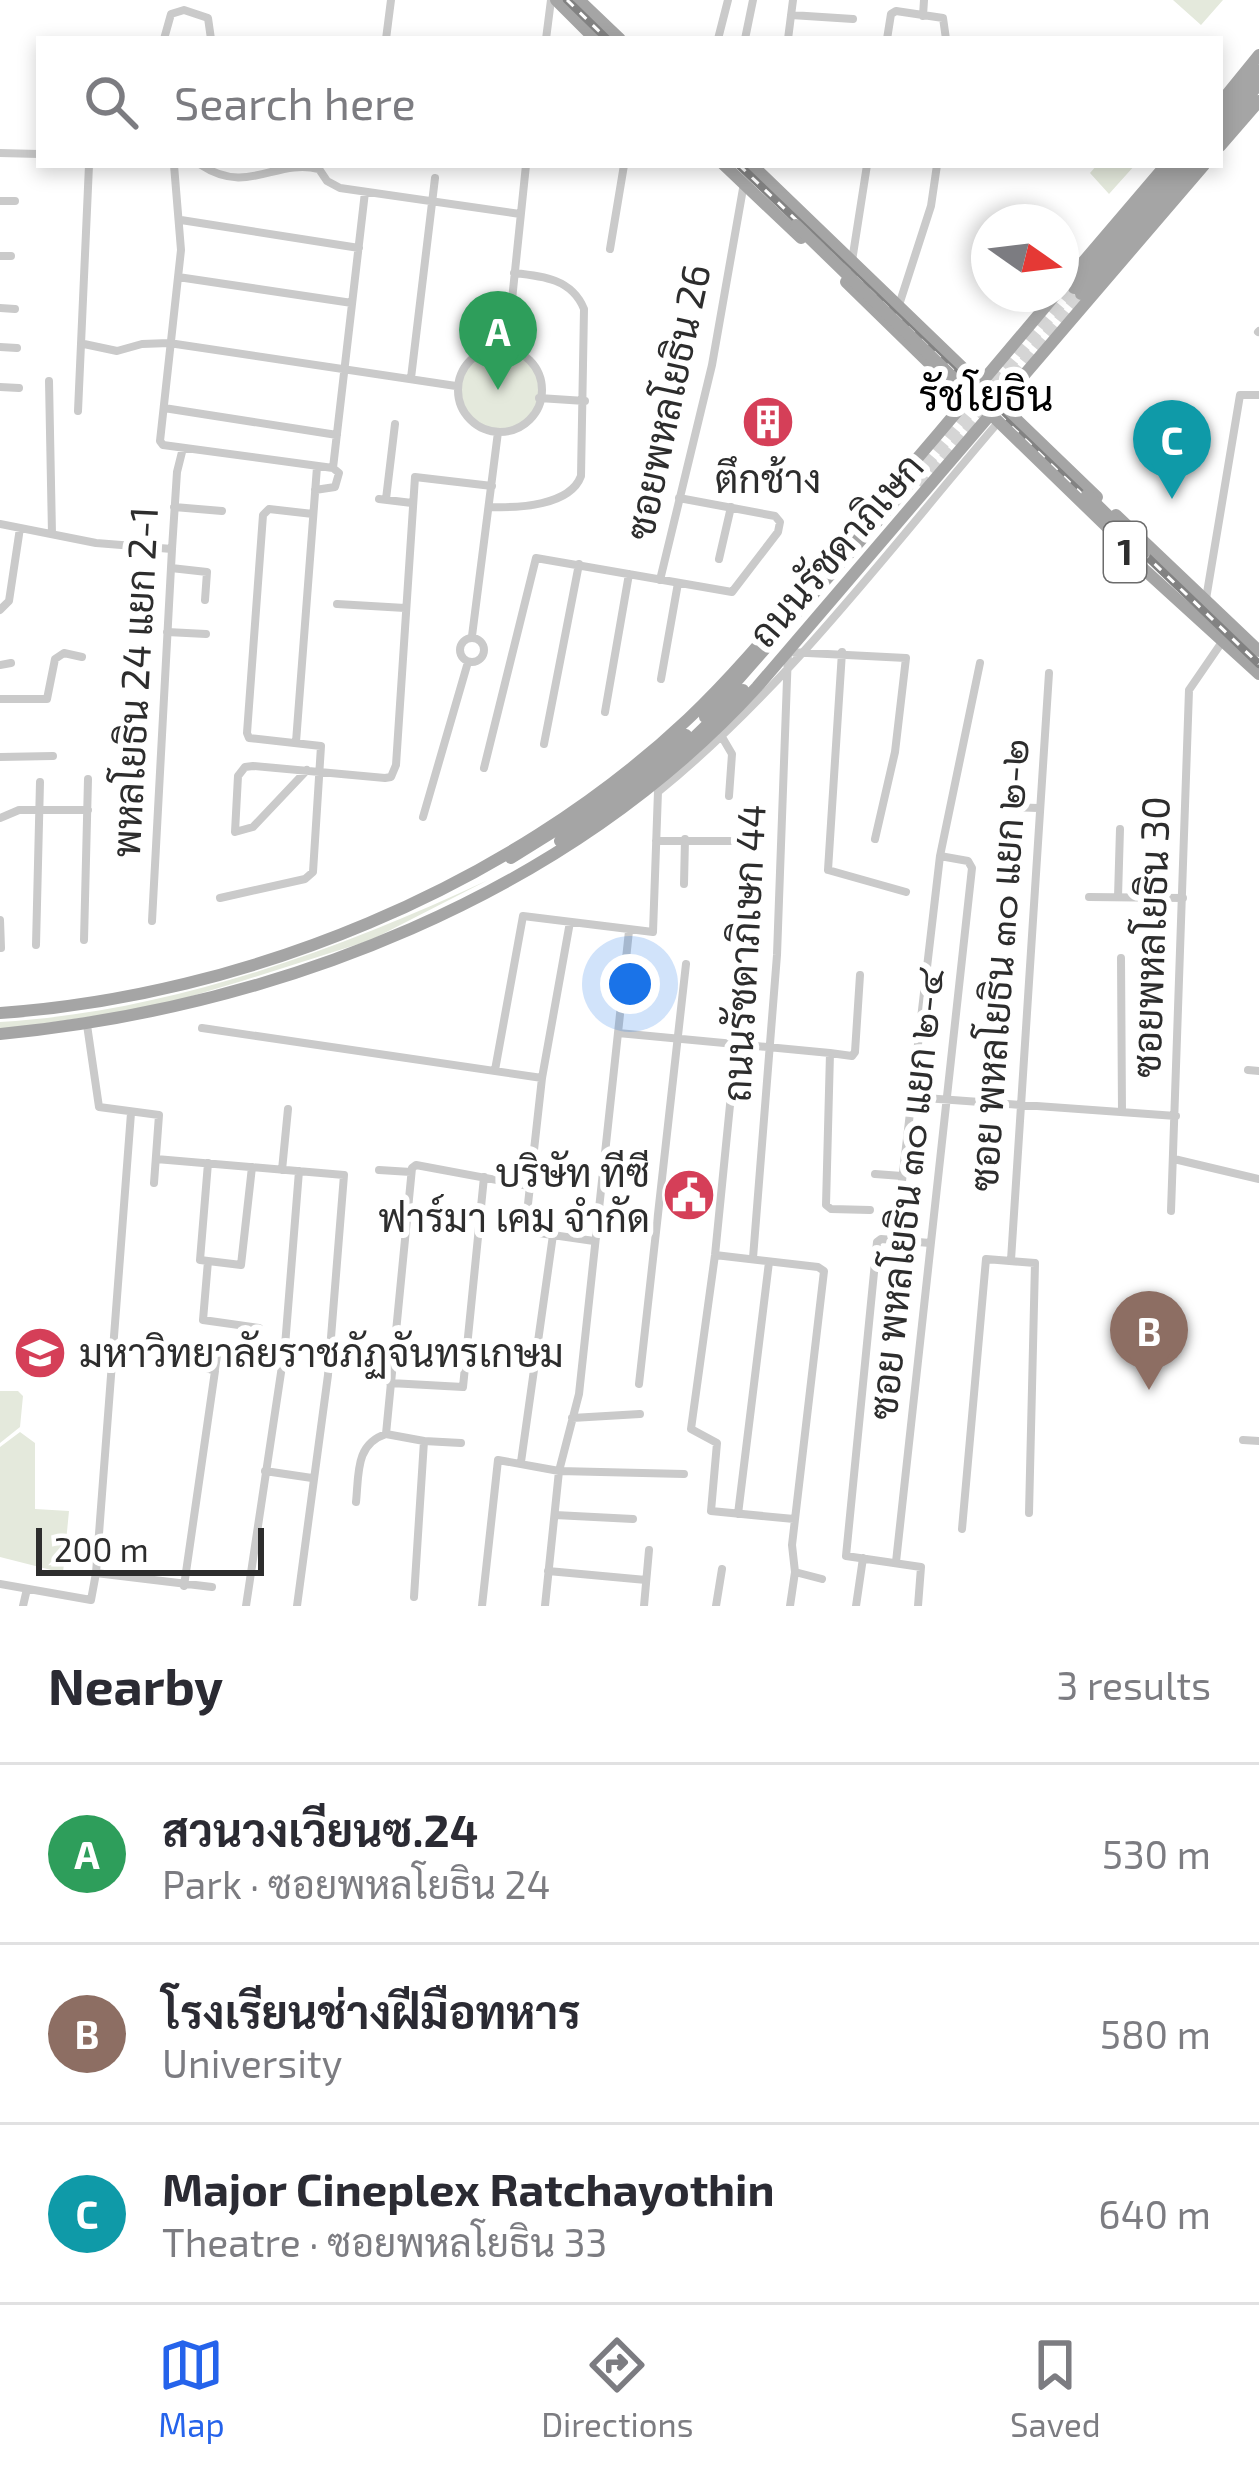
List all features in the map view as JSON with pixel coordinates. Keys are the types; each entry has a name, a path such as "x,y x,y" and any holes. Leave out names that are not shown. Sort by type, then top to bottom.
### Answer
{"main road":[{"path":"554,0 592,36"},
{"path":"578,0 617,36"},
{"path":"1223,99 1259,55"},
{"path":"1223,113 1259,71"},
{"path":"1223,126 1259,84"},
{"path":"1223,142 1259,100"},
{"name":"1","path":"727,168 1259,674"},
{"path":"757,168 760,180 798,223"},
{"name":"1","path":"758,168 1259,651"},
{"name":"ถนนรัชดาภิเษก","path":"1079,275 1164,168"},
{"name":"ถนนรัชดาภิเษก","path":"1079,277 1175,168"},
{"name":"ถนนรัชดาภิเษก","path":"1079,279 1187,168"},
{"name":"ถนนรัชดาภิเษก","path":"0,1013 76,1005 226,971 339,935 443,889 556,821 676,730 892,511 992,423 1001,404 1201,168"},
{"path":"748,187 798,223 1142,555 1201,604 1211,604"},
{"name":"ถนนรัชดาภิเษก","path":"0,1034 87,1025 170,1008 384,940 454,909 553,855 656,788 793,656 967,400 1048,312"},
{"path":"1068,312 1079,313"},
{"path":"932,366 944,360 947,351"},
{"path":"1039,468 1043,456 1050,453"},
{"name":"ถนนรัชดาภิเษก","path":"454,909 589,821 675,756 760,673 892,511"},
{"path":"1142,555 1195,615"}],"street":[{"path":"386,36 391,0"},
{"path":"547,36 554,0"},
{"path":"719,36 728,0"},
{"path":"746,36 753,0"},
{"path":"788,36 794,0"},
{"path":"923,16 924,0"},
{"path":"165,36 171,14 184,10 208,18 211,36"},
{"path":"888,36 893,12 946,20 946,36"},
{"path":"791,15 854,19"},
{"path":"0,153 36,154"},
{"path":"78,411 89,168"},
{"path":"174,168 181,220 178,278 160,444 331,468 339,473 335,487 315,490"},
{"path":"206,168 217,175 248,179 298,168"},
{"path":"321,168 331,184 365,192 520,214"},
{"path":"507,349 526,168"},
{"path":"610,249 624,168"},
{"path":"852,262 868,168"},
{"path":"899,305 932,206 937,168"},
{"path":"411,378 434,178"},
{"name":"ซอยพหลโยธิน 26","path":"484,768 536,558 660,580 712,365 748,187"},
{"path":"331,468 365,192"},
{"path":"0,201 14,201"},
{"path":"181,220 358,248"},
{"path":"490,508 547,501 574,490 581,476 586,319 581,300 559,282 514,273"},
{"path":"178,278 352,303"},
{"path":"0,308 15,309"},
{"path":"83,344 117,351 142,344 169,344 456,386"},
{"path":"0,347 17,348"},
{"path":"507,349 534,363 539,398 529,424 498,432 472,421 456,386 478,354 507,349"},
{"path":"50,381 52,534"},
{"path":"0,387 19,388"},
{"path":"1211,604 1240,394 1259,394"},
{"path":"539,398 585,400"},
{"path":"164,408 337,435"},
{"path":"495,1070 523,916 653,932 656,788 722,737 992,423"},
{"path":"395,424 383,499 412,503"},
{"path":"468,662 460,651 472,636 498,432"},
{"name":"พหลโยธิน 24 แยก 2-1","path":"152,921 170,568 183,448"},
{"path":"296,742 317,467"},
{"path":"307,770 260,820 246,831 235,832 241,770 253,766 321,771 392,777 415,477 492,485"},
{"path":"660,580 732,592 772,541 780,522 775,516 679,498"},
{"path":"175,507 222,511"},
{"path":"719,559 731,507"},
{"path":"220,898 305,879 314,872 321,746 249,738 263,515 269,509 313,514"},
{"path":"0,524 95,543 172,548"},
{"path":"0,610 9,601 20,528"},
{"path":"544,744 580,564"},
{"path":"170,568 207,572 206,601"},
{"path":"605,712 629,574"},
{"path":"661,679 678,583"},
{"path":"337,604 405,608"},
{"path":"167,632 206,634"},
{"path":"468,662 478,662 485,650 472,636"},
{"name":"ซอยพหลโยธิน 30","path":"1171,1210 1189,690 1223,640"},
{"path":"793,656 842,652 903,656 908,662 895,752 875,839"},
{"path":"842,652 828,870 906,892"},
{"path":"0,699 47,700 55,658 64,653 82,657"},
{"name":"ถนนรัชดาภิเษก 44","path":"753,1258 777,955 793,656"},
{"path":"423,817 468,662"},
{"path":"895,1240 940,856 980,663"},
{"name":"ซอย พหลโยธิน ๓๐ แยก ๒-๒","path":"1011,1260 1049,674"},
{"path":"722,737 731,754 729,796"},
{"path":"0,757 53,756"},
{"path":"84,940 88,779"},
{"path":"36,945 40,782"},
{"path":"1009,807 1038,808"},
{"path":"0,818 19,810 88,810"},
{"path":"1118,897 1120,829"},
{"path":"684,884 685,839"},
{"path":"656,841 730,841"},
{"name":"ซอย พหลโยธิน ๓๐ แยก ๒-๔","path":"896,1562 972,868 968,861 940,856"},
{"path":"1089,897 1183,898"},
{"path":"0,920 1,948"},
{"path":"570,922 542,1078 525,1231 594,1241"},
{"path":"545,1606 559,1471 579,1394 629,931"},
{"path":"1121,958 1122,1112"},
{"path":"639,1384 686,964"},
{"path":"618,1033 852,1056 860,975"},
{"path":"87,1025 98,1104 159,1115 154,1183"},
{"path":"202,1028 542,1078"},
{"name":"ถนนรัชดาภิเษก 44","path":"736,1046 691,1430 717,1443 710,1509 738,1514"},
{"path":"830,1053 826,1205 870,1210"},
{"path":"911,1097 1176,1116"},
{"path":"282,1170 288,1109"},
{"path":"0,1584 86,1602 96,1573 131,1113"},
{"path":"156,1159 344,1175 328,1376 298,1606"},
{"path":"1174,1159 1259,1179"},
{"path":"208,1163 200,1260 208,1261 242,1264 252,1167"},
{"path":"386,1433 411,1172 416,1165 529,1186"},
{"path":"379,1170 411,1172"},
{"path":"246,1606 285,1346 299,1172"},
{"path":"875,1174 902,1176"},
{"path":"389,1383 463,1388 484,1177"},
{"path":"521,1462 553,1235"},
{"path":"918,1606 921,1567 846,1556 877,1242 929,1243"},
{"path":"715,1255 824,1270 794,1519 790,1606"},
{"path":"962,1529 986,1259 1035,1263 1029,1513"},
{"path":"208,1261 203,1320 259,1328"},
{"path":"769,1262 738,1514 794,1519"},
{"path":"184,1586 218,1348"},
{"path":"178,1359 214,1370"},
{"path":"572,1418 640,1414"},
{"path":"356,1502 362,1453 368,1443 386,1433 461,1443"},
{"path":"1243,1440 1259,1442"},
{"path":"414,1597 424,1441"},
{"path":"482,1606 498,1460 559,1471 684,1474"},
{"path":"265,1471 312,1478"},
{"path":"555,1515 633,1519"},
{"path":"644,1606 649,1550"},
{"path":"856,1606 863,1558"},
{"path":"716,1606 722,1569"},
{"path":"548,1571 646,1580"},
{"path":"96,1573 212,1588"},
{"path":"795,1573 822,1579"},
{"path":"22,1606 27,1589"}],"shaded area":[{"path":"1173,0 1223,0 1201,25"},
{"path":"1094,168 1132,168 1109,194 1090,173"},
{"path":"500,349 529,361 541,390 529,419 500,431 471,419 459,390 471,361"},
{"path":"488,880 371,940 242,981 155,1007 0,1030 0,1022 126,1006 250,974 371,931"},
{"path":"0,1391 18,1391 23,1396 20,1427 0,1443"},
{"path":"20,1432 35,1443 35,1509 69,1511 63,1573 0,1557 0,1447"}],"tunnel":[{"path":"921,487 1081,294"},
{"path":"890,507 1054,312"}],"railway":[{"path":"567,0 604,36"},
{"path":"742,168 1259,664"}],"place":[{"name":"สวนวงเวียนซ.24","path":"498,390"},
{"name":"ตึกช้าง","path":"768,422"},
{"name":"Major Cineplex Ratchayothin","path":"1172,499"},
{"name":"บริษัท ทีซี ฟาร์มา เคม จำกัด","path":"689,1195"},
{"name":"มหาวิทยาลัยราชภัฏจันทรเกษม","path":"40,1353"},
{"name":"โรงเรียนช่างฝีมือทหาร","path":"1149,1390"}],"district":[{"name":"รัชโยธิน","path":"986,396"}]}
